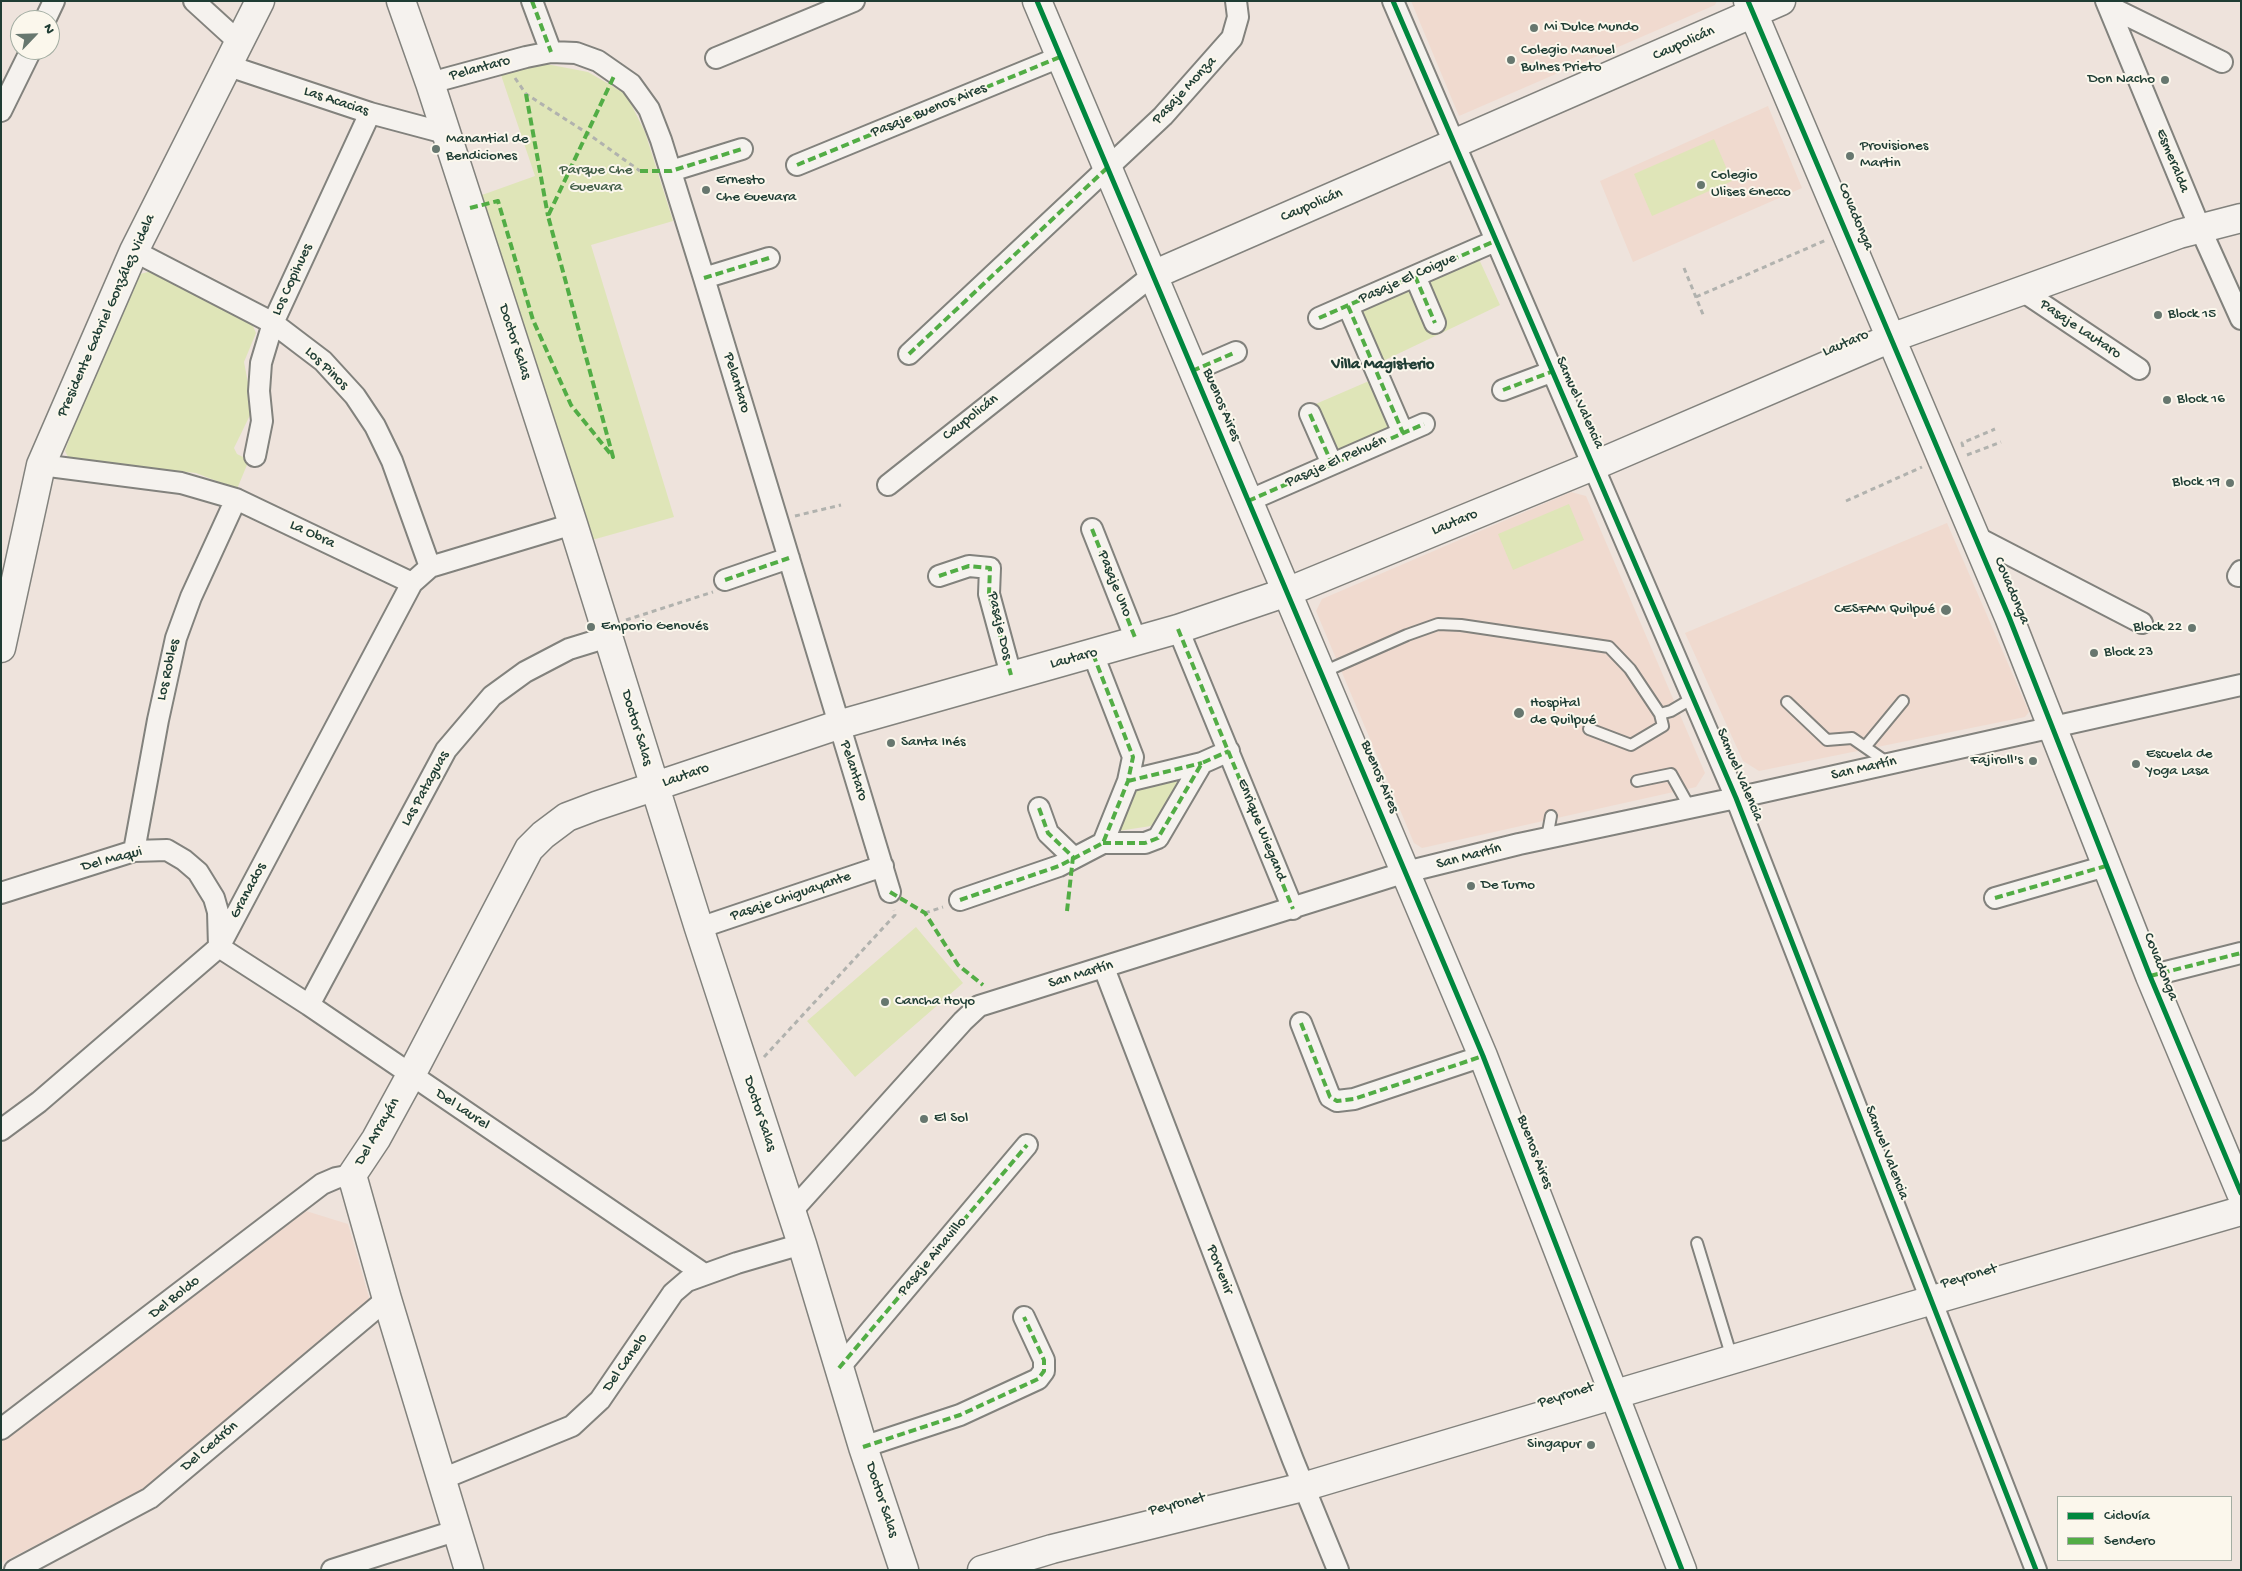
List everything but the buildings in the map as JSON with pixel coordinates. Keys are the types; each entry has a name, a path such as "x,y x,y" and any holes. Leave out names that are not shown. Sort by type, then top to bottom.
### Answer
{"main road":[{"name":"Presidente Gabriel González Videla","path":"1,648 41,465 134,251 235,54 260,1"},
{"name":"Doctor Salas","path":"401,1 430,83 573,524 698,928 802,1244 838,1368 904,1570"},
{"name":"Buenos Aires","path":"1037,1 1483,1056 1682,1570"},
{"name":"Caupolicán","path":"1153,275 1454,144 1751,7 1781,1"},
{"name":"Covadonga","path":"1751,7 1942,458 2150,976 2241,1193"},
{"name":"Lautaro","path":"654,787 838,725 1178,629 1287,592 1593,466 1891,338 2179,234 2241,218"},
{"name":"Del Arrayán","path":"470,1570 386,1299 352,1175 411,1075 529,850 543,835 567,817 654,787"},
{"name":"Peyronet","path":"982,1570 1052,1549 1303,1486 1930,1301 2241,1212"}],"street":[{"name":"Las Acacias","path":"194,1 235,54 370,113 445,133"},
{"path":"532,1 551,52"},
{"path":"716,58 854,1"},
{"name":"Pasaje Monza","path":"909,354 1163,116 1224,49 1236,27 1238,17 1236,1"},
{"name":"Samuel Valencia","path":"1393,1 1551,372 1736,798 2036,1570"},
{"path":"2107,3 2222,62"},
{"name":"Esmeralda","path":"2107,3 2200,228 2241,319"},
{"name":"Pelantaro","path":"430,83 551,52 576,53 598,62 630,84 648,109 671,172 704,278 890,892"},
{"name":"Pasaje Buenos Aires","path":"797,165 1060,57"},
{"path":"1,111 26,60"},
{"name":"Los Copihues","path":"255,456 262,421 259,391 261,363 274,323 370,113"},
{"path":"671,172 742,149"},
{"name":"Pasaje El Coigue","path":"1320,318 1495,241"},
{"name":"Los Pinos","path":"134,251 274,323 323,361 355,396 375,426 392,461 430,567"},
{"path":"704,278 769,258"},
{"name":"Caupolicán","path":"888,485 1153,275"},
{"path":"1415,276 1435,323"},
{"name":"Pasaje Lautaro","path":"2021,290 2139,369"},
{"path":"1348,306 1403,433"},
{"path":"1192,371 1236,352"},
{"path":"1502,390 1551,372"},
{"path":"1310,414 1332,464"},
{"name":"Pasaje El Pehuén","path":"1248,501 1424,424"},
{"name":"La Obra","path":"41,465 181,482 236,500 412,582"},
{"name":"Los Robles","path":"134,851 158,720 176,638 191,597 236,500"},
{"path":"412,582 430,567 573,524"},
{"name":"Pasaje Uno","path":"1092,529 1136,640"},
{"path":"1974,536 2142,623"},
{"path":"724,580 788,558"},
{"name":"Pasaje Dos","path":"939,576 970,566 990,568 989,594 1011,676"},
{"name":"Granados","path":"1,1130 39,1102 219,947 412,582"},
{"name":"Enrique Wiegand","path":"1178,629 1293,908"},
{"name":"Las Pataguas","path":"309,1005 446,750 492,696 525,672 606,632"},
{"path":"1093,654 1129,743 1132,757 1128,781 1103,843"},
{"name":"San Martín","path":"791,1212 963,1021 979,1006 1406,872 1547,838 1736,798 2241,685"},
{"path":"1128,781 1202,763 1228,752"},
{"path":"960,900 1059,866 1103,843 1145,843 1158,838 1202,763"},
{"path":"1039,808 1048,833 1073,857"},
{"name":"Del Maqui","path":"1,893 134,851 167,850 184,860 198,872 214,898 218,912 219,947"},
{"name":"Pasaje Chiguayante","path":"698,928 883,866"},
{"path":"1995,898 2106,866"},
{"name":"Del Laurel","path":"219,947 309,1005 704,1274"},
{"path":"2150,976 2241,953"},
{"name":"Porvenir","path":"1104,968 1303,1486 1338,1570"},
{"path":"1301,1023 1330,1097 1338,1101 1354,1099 1483,1056"},
{"name":"Pasaje Ainavillo","path":"838,1368 1027,1145"},
{"name":"Del Boldo","path":"1,1429 322,1184 336,1178 352,1175"},
{"name":"Del Canelo","path":"442,1479 572,1426 600,1400 673,1293 687,1281 802,1244"},
{"name":"Del Cedrón","path":"15,1570 150,1498 386,1299"},
{"path":"863,1447 960,1415 1038,1379 1044,1370 1044,1360 1024,1316"},
{"path":"332,1570 458,1530"}],"lane":[{"path":"1321,673 1407,635 1438,624 1461,625 1610,647 1630,670 1660,714 1664,726 1631,745 1589,729"},
{"path":"1660,714 1693,698"},
{"path":"1865,747 1903,701"},
{"path":"1787,702 1827,740 1852,738 1889,763"},
{"path":"1637,781 1671,774 1690,808"},
{"path":"1547,838 1551,816"},
{"path":"1696,1243 1733,1359"}],"path":[{"path":"526,94 587,133 640,171"},
{"path":"1696,297 1847,231"},
{"path":"1684,268 1704,317"},
{"path":"1995,429 1962,444 1968,456 2001,442"},
{"path":"1846,501 1942,458"},
{"path":"778,520 841,505"},
{"path":"606,632 718,591 724,580"},
{"path":"746,1076 895,915 890,892"}],"shaded area":[{"name":"Colegio Manuel Bulnes Prieto","path":"1411,1 1717,1 1715,5 1459,116"},
{"name":"Colegio Ulises Gnecco","path":"1768,106 1802,188 1633,262 1600,181"},
{"name":"Hospital de Quilpué","path":"1571,492 1586,496 1705,773 1696,787 1422,848 1414,843 1316,611 1322,599"},
{"path":"1947,523 2029,712 2025,717 1759,771 1743,761 1685,633"},
{"path":"306,1211 348,1224 370,1301 165,1475 124,1500 1,1563 1,1440"}],"green space":[{"name":"Parque Che Guevara","path":"541,63 588,72 626,94 645,132 673,221 591,245 674,517 592,540 482,195 535,176 501,75"},
{"path":"1714,139 1732,181 1652,216 1634,174"},
{"path":"1478,257 1500,305 1383,361 1360,309"},
{"path":"152,271 252,324 256,333 244,362 253,409 234,448 237,454 249,460 237,489 196,473 69,459 65,451 81,406 140,274"},
{"path":"1369,381 1391,431 1334,456 1311,406"},
{"path":"1569,504 1584,540 1513,570 1498,534"},
{"path":"1185,777 1151,826 1118,831 1132,791"},
{"name":"Cancha Hoyo","path":"916,927 963,983 855,1077 807,1021"}],"marked path":[{"path":"532,1 551,52"},
{"path":"797,165 1060,57"},
{"path":"470,208 498,201 533,320 571,405 613,457 548,216 615,74"},
{"path":"526,94 548,216"},
{"path":"640,171 671,171 742,149"},
{"path":"909,354 1108,167"},
{"path":"1319,318 1495,241"},
{"path":"704,278 769,258"},
{"path":"1415,276 1435,323"},
{"path":"1348,306 1403,433"},
{"path":"1192,371 1236,352"},
{"path":"1503,390 1551,372"},
{"path":"1310,414 1332,464"},
{"path":"1248,501 1424,424"},
{"path":"1092,529 1136,640"},
{"path":"725,580 789,558"},
{"path":"939,576 969,566 990,568 989,594 1011,675"},
{"path":"1178,629 1293,909"},
{"path":"960,900 1059,866 1103,843 1128,781 1133,757 1093,654"},
{"path":"1103,843 1145,843 1158,838 1202,763 1229,751"},
{"path":"1128,781 1202,763"},
{"path":"1039,808 1048,833 1073,857 1067,911"},
{"path":"1995,898 2106,866"},
{"path":"890,892 925,913 958,965 983,985"},
{"path":"2150,976 2241,953"},
{"path":"1301,1023 1330,1097 1337,1101 1354,1099 1483,1056"},
{"path":"839,1368 1027,1145"},
{"path":"863,1447 960,1415 1038,1379 1044,1371 1044,1360 1024,1317"}],"cycle path":[{"path":"1037,1 1483,1056 1682,1570"},
{"path":"1393,1 1736,798 2036,1570"},
{"path":"1748,1 2009,617 2150,976 2241,1193"}],"place":[{"name":"Mi Dulce Mundo","path":"1534,28"},
{"name":"Colegio Manuel Bulnes Prieto","path":"1511,60"},
{"name":"Don Nacho","path":"2165,80"},
{"name":"Manantial de Bendiciones","path":"436,149"},
{"name":"Provisiones Martin","path":"1850,156"},
{"name":"Colegio Ulises Gnecco","path":"1701,185"},
{"name":"Ernesto Che Guevara","path":"706,190"},
{"name":"Block 15","path":"2158,315"},
{"name":"Block 16","path":"2167,400"},
{"name":"Block 19","path":"2230,483"},
{"name":"CESFAM Quilpué","path":"1946,610"},
{"name":"Emporio Genovés","path":"591,627"},
{"name":"Block 22","path":"2192,628"},
{"name":"Block 23","path":"2094,653"},
{"name":"Hospital de Quilpué","path":"1519,713"},
{"name":"Santa Inés","path":"891,743"},
{"name":"Fajiroll's","path":"2033,761"},
{"name":"Escuela de Yoga Lasa","path":"2136,764"},
{"name":"De Turno","path":"1471,886"},
{"name":"Cancha Hoyo","path":"885,1002"},
{"name":"El Sol","path":"924,1119"},
{"name":"Singapur","path":"1591,1445"}],"district":[{"name":"Villa Magisterio","path":"1383,366"}]}
